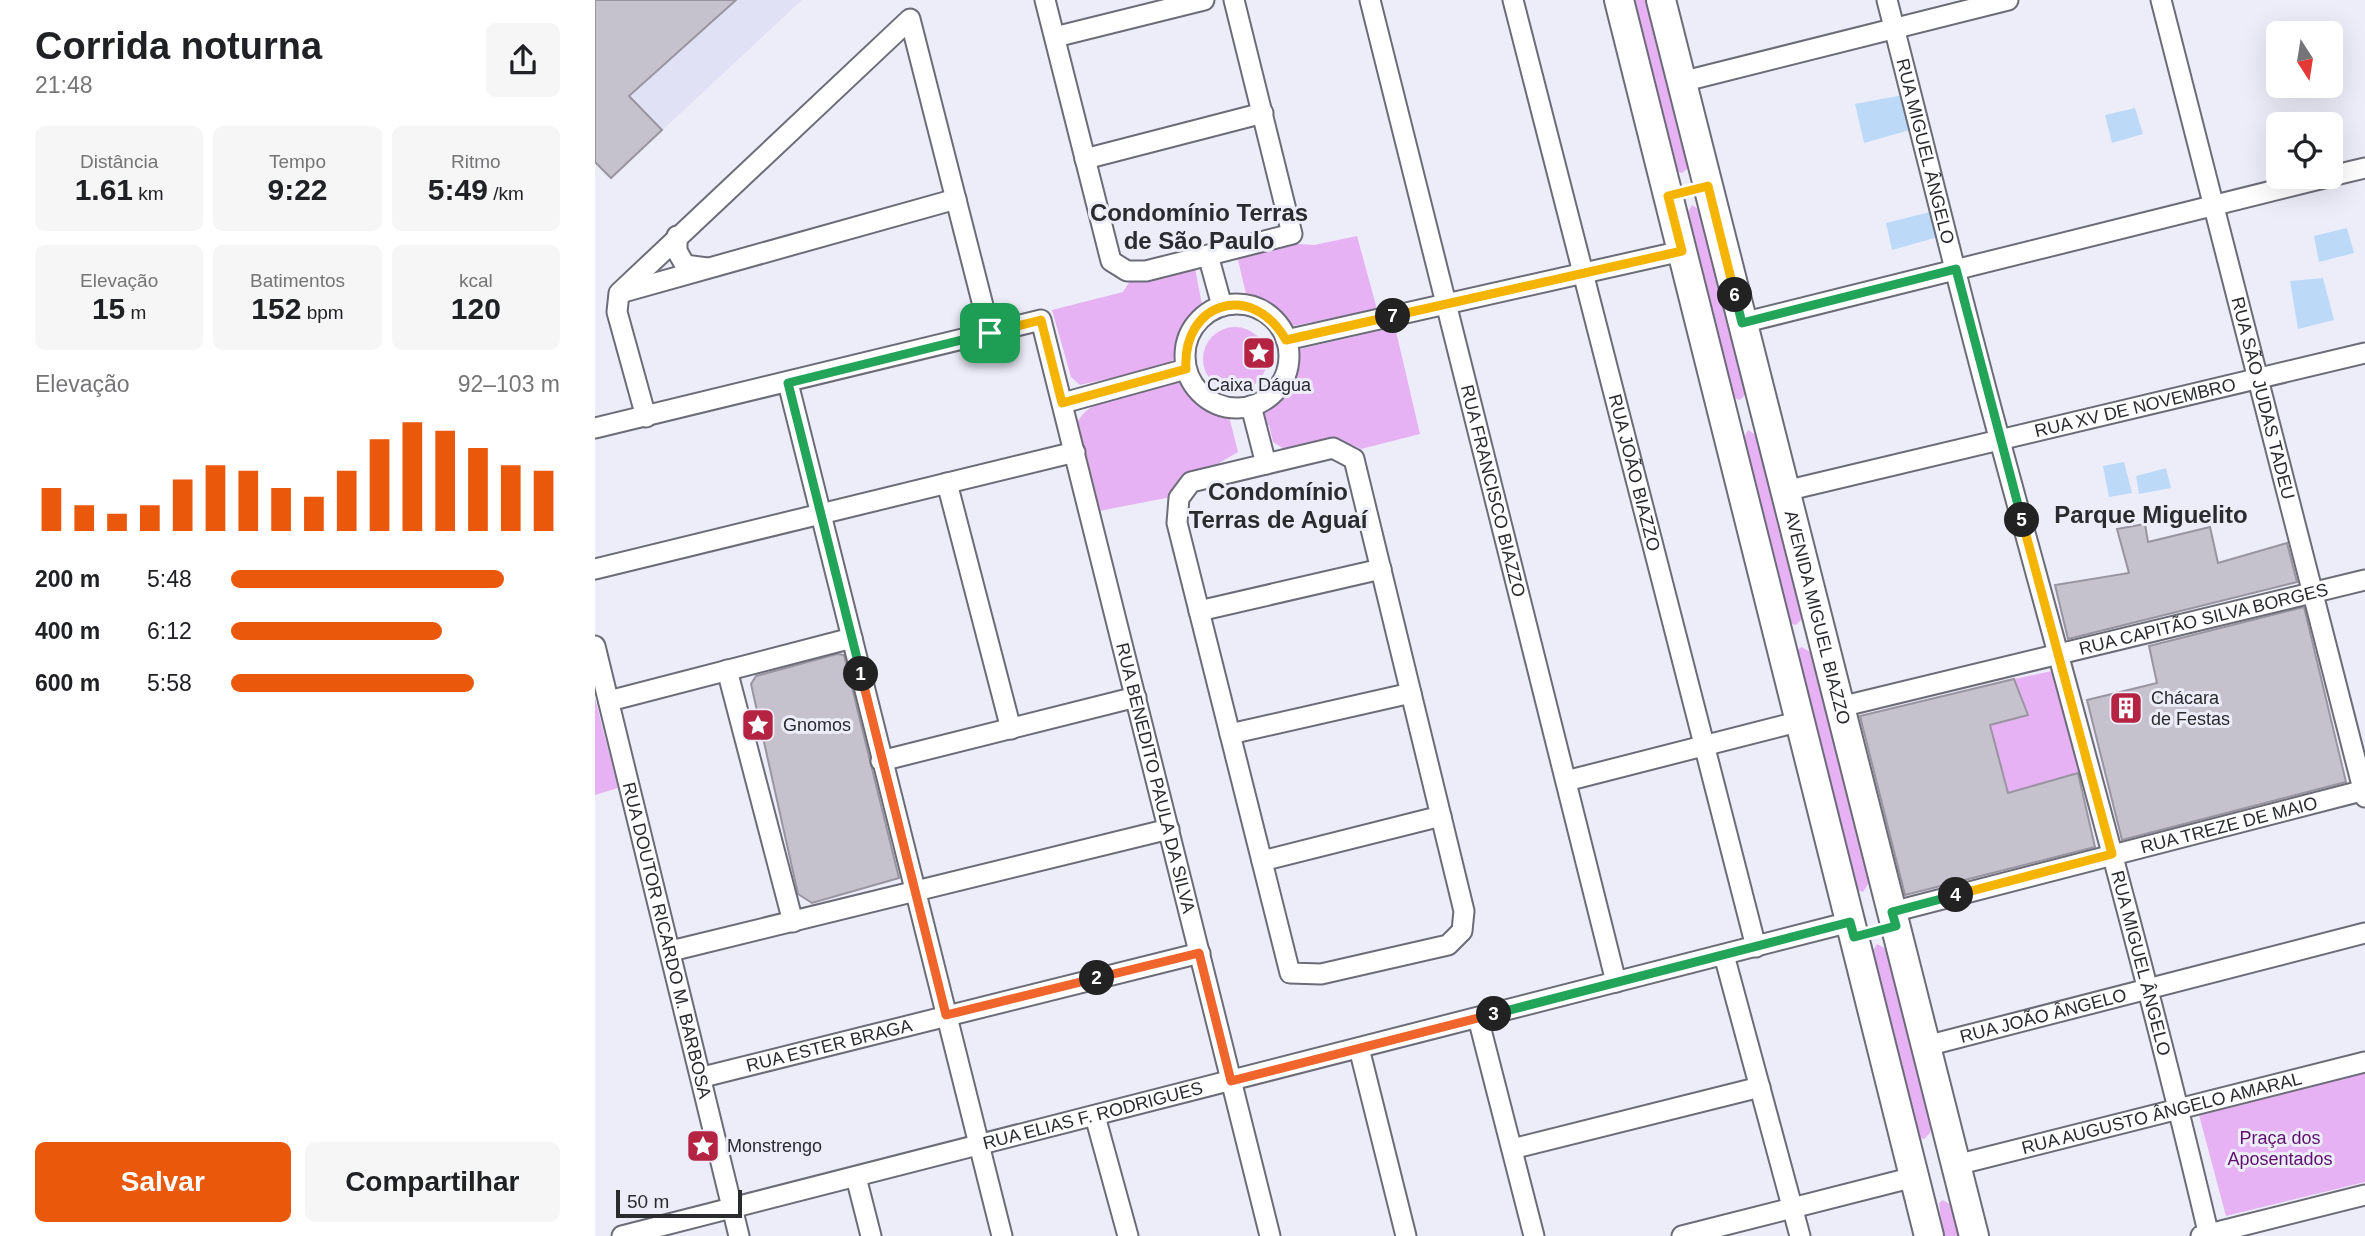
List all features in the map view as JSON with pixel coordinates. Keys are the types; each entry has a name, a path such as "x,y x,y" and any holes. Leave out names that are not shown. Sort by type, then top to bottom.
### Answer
{"street":[{"path":"1045,0 1111,261 1127,271 1146,271 1292,234 1234,0"},
{"path":"1055,37 1204,0"},
{"name":"RUA FRANCISCO BIAZZO","path":"1370,0 1616,982"},
{"name":"RUA JOÃO BIAZZO","path":"1513,0 1756,947"},
{"path":"1619,0 1929,1236"},
{"name":"AVENIDA MIGUEL BIAZZO","path":"1661,0 1974,1236"},
{"name":"RUA MIGUEL ÂNGELO","path":"1887,0 2000,440 2060,653 2179,1108 2206,1235"},
{"path":"1681,82 2008,0"},
{"name":"RUA SÃO JUDAS TADEU","path":"2161,0 2364,792"},
{"path":"595,428 646,417 788,383 990,333 910,19 619,293 617,312 646,417"},
{"path":"1085,159 1263,113"},
{"path":"2343,172 2365,167"},
{"path":"1668,196 1708,186"},
{"path":"1742,323 2277,189"},
{"path":"619,293 956,199"},
{"path":"677,236 677,251 685,265 712,268"},
{"path":"1286,340 1682,251"},
{"path":"1208,255 1222,306"},
{"path":"1242,304 1261,310 1277,323 1286,340 1289,360 1283,381 1270,397 1251,406 1230,408 1210,401 1195,388 1186,369 1185,349 1191,330 1205,315 1222,306 1242,304"},
{"name":"RUA BENEDITO PAULA DA SILVA","path":"990,333 1041,320 1270,1236"},
{"name":"RUA XV DE NOVEMBRO","path":"1785,491 2365,353"},
{"path":"1062,403 1186,369"},
{"path":"788,383 1002,1236"},
{"path":"1723,413 1762,403"},
{"path":"1251,406 1266,464"},
{"path":"1333,448 1354,459 1464,911 1462,931 1448,945 1321,974 1290,973 1177,523 1179,498 1191,482 1266,464 1333,448"},
{"path":"595,569 1075,452"},
{"path":"947,483 1011,729"},
{"path":"1199,611 1381,569"},
{"name":"RUA CAPITÃO SILVA BORGES","path":"1840,707 2365,580"},
{"path":"609,701 852,638"},
{"name":"RUA DOUTOR RICARDO M. BARBOSA","path":"595,646 740,1236"},
{"path":"727,670 793,922"},
{"path":"1230,734 1411,693"},
{"path":"881,761 1136,697"},
{"path":"1566,781 1801,721"},
{"name":"RUA TREZE DE MAIO","path":"1892,911 2364,792"},
{"path":"1262,862 1441,816"},
{"path":"671,951 1168,828"},
{"path":"1850,921 1892,911"},
{"name":"RUA ELIAS F. RODRIGUES","path":"622,1236 1850,921"},
{"name":"RUA JOÃO ÂNGELO","path":"1926,1046 2365,933"},
{"name":"RUA ESTER BRAGA","path":"703,1077 1199,953"},
{"path":"1724,955 1800,1236"},
{"path":"1478,1018 1534,1236"},
{"path":"1359,1048 1406,1236"},
{"name":"RUA AUGUSTO ÂNGELO AMARAL","path":"1956,1166 2365,1062"},
{"path":"1512,1149 1760,1087"},
{"path":"1095,1116 1128,1236"},
{"path":"1682,1236 1956,1166"},
{"path":"856,1177 871,1236"},
{"path":"2206,1235 2365,1195"}],"shaded area":[{"path":"595,0 802,0 611,178 595,162"}],"green space":[{"path":"1632,0 1649,0 1689,161 1688,168 1682,173 1676,171"},
{"path":"1692,205 1703,212 1746,388 1745,395 1740,400 1733,398 1686,216"},
{"path":"1357,236 1377,309 1293,326 1273,305 1247,298 1237,256 1284,243 1314,245"},
{"path":"1195,268 1202,305 1180,341 1173,360 1163,366 1080,385 1071,377 1052,310 1123,292 1130,281"},
{"path":"1235,327 1253,333 1261,341 1267,359 1261,377 1253,385 1235,391 1217,385 1209,377 1203,359 1209,341 1217,333"},
{"path":"1395,327 1420,434 1361,449 1334,442 1289,452 1273,442 1269,425 1263,426 1260,409 1270,405 1284,393 1293,377 1300,349"},
{"path":"1179,381 1194,401 1229,416 1238,452 1209,469 1181,476 1171,497 1099,511 1078,436 1077,428 1081,417 1090,408 1119,395"},
{"path":"1748,430 1759,437 1802,613 1801,620 1796,625 1789,623 1742,441"},
{"path":"1802,647 1813,654 1870,881 1863,892 1857,890 1853,883 1796,658 1797,650"},
{"path":"2052,671 2080,772 2008,793 1990,725 2028,715 2014,679"},
{"path":"595,698 618,788 595,795"},
{"path":"1877,944 1888,950 1931,1126 1930,1133 1924,1139 1918,1137 1871,954"},
{"name":"Praça dos Aposentados","path":"2365,1073 2365,1182 2226,1216 2199,1115"},
{"path":"1943,1200 1954,1207 1961,1236 1943,1236 1939,1203"}],"water":[{"path":"1903,95 1910,130 1864,143 1855,104"},
{"path":"2135,108 2143,134 2112,143 2105,115"},
{"path":"1930,212 1938,237 1892,250 1886,223"},
{"path":"2347,228 2354,253 2319,262 2314,236"},
{"path":"2323,278 2334,320 2298,329 2290,281"},
{"path":"2124,462 2132,493 2109,497 2103,466"},
{"path":"2166,468 2171,488 2139,494 2136,476"}],"building":[{"path":"595,0 736,0 629,96 662,130 611,178 595,162"},
{"path":"2145,524 2148,542 2210,527 2218,563 2287,543 2297,582 2068,639 2055,585 2129,573 2117,529"},
{"path":"2304,607 2346,782 2122,840 2087,700 2157,683 2149,646"},
{"path":"837,654 844,655 899,878 812,903 798,894 751,684 756,676"},
{"path":"2014,679 2028,715 1990,725 2008,793 2078,773 2095,847 1905,895 1860,716"}],"place":[{"name":"Caixa Dágua","path":"1259,353"},
{"name":"Chácara de Festas","path":"2126,708"},
{"name":"Gnomos","path":"758,725"},
{"name":"Monstrengo","path":"703,1146"}],"district":[{"name":"Condomínio Terras de São Paulo","path":"1199,226"},
{"name":"Condomínio Terras de Aguaí","path":"1278,505"},
{"name":"Parque Miguelito","path":"2151,514"}],"route":[{"path":"1708,186 1742,323 1956,269 2112,854 1892,912 1896,926 1854,937 1850,922 1231,1081 1199,953 946,1015 788,383 990,333 1041,320 1062,403 1186,369 1185,349 1191,330 1205,315 1222,306 1242,304 1261,310 1277,323 1286,340 1682,251 1668,196 1708,186"}]}
